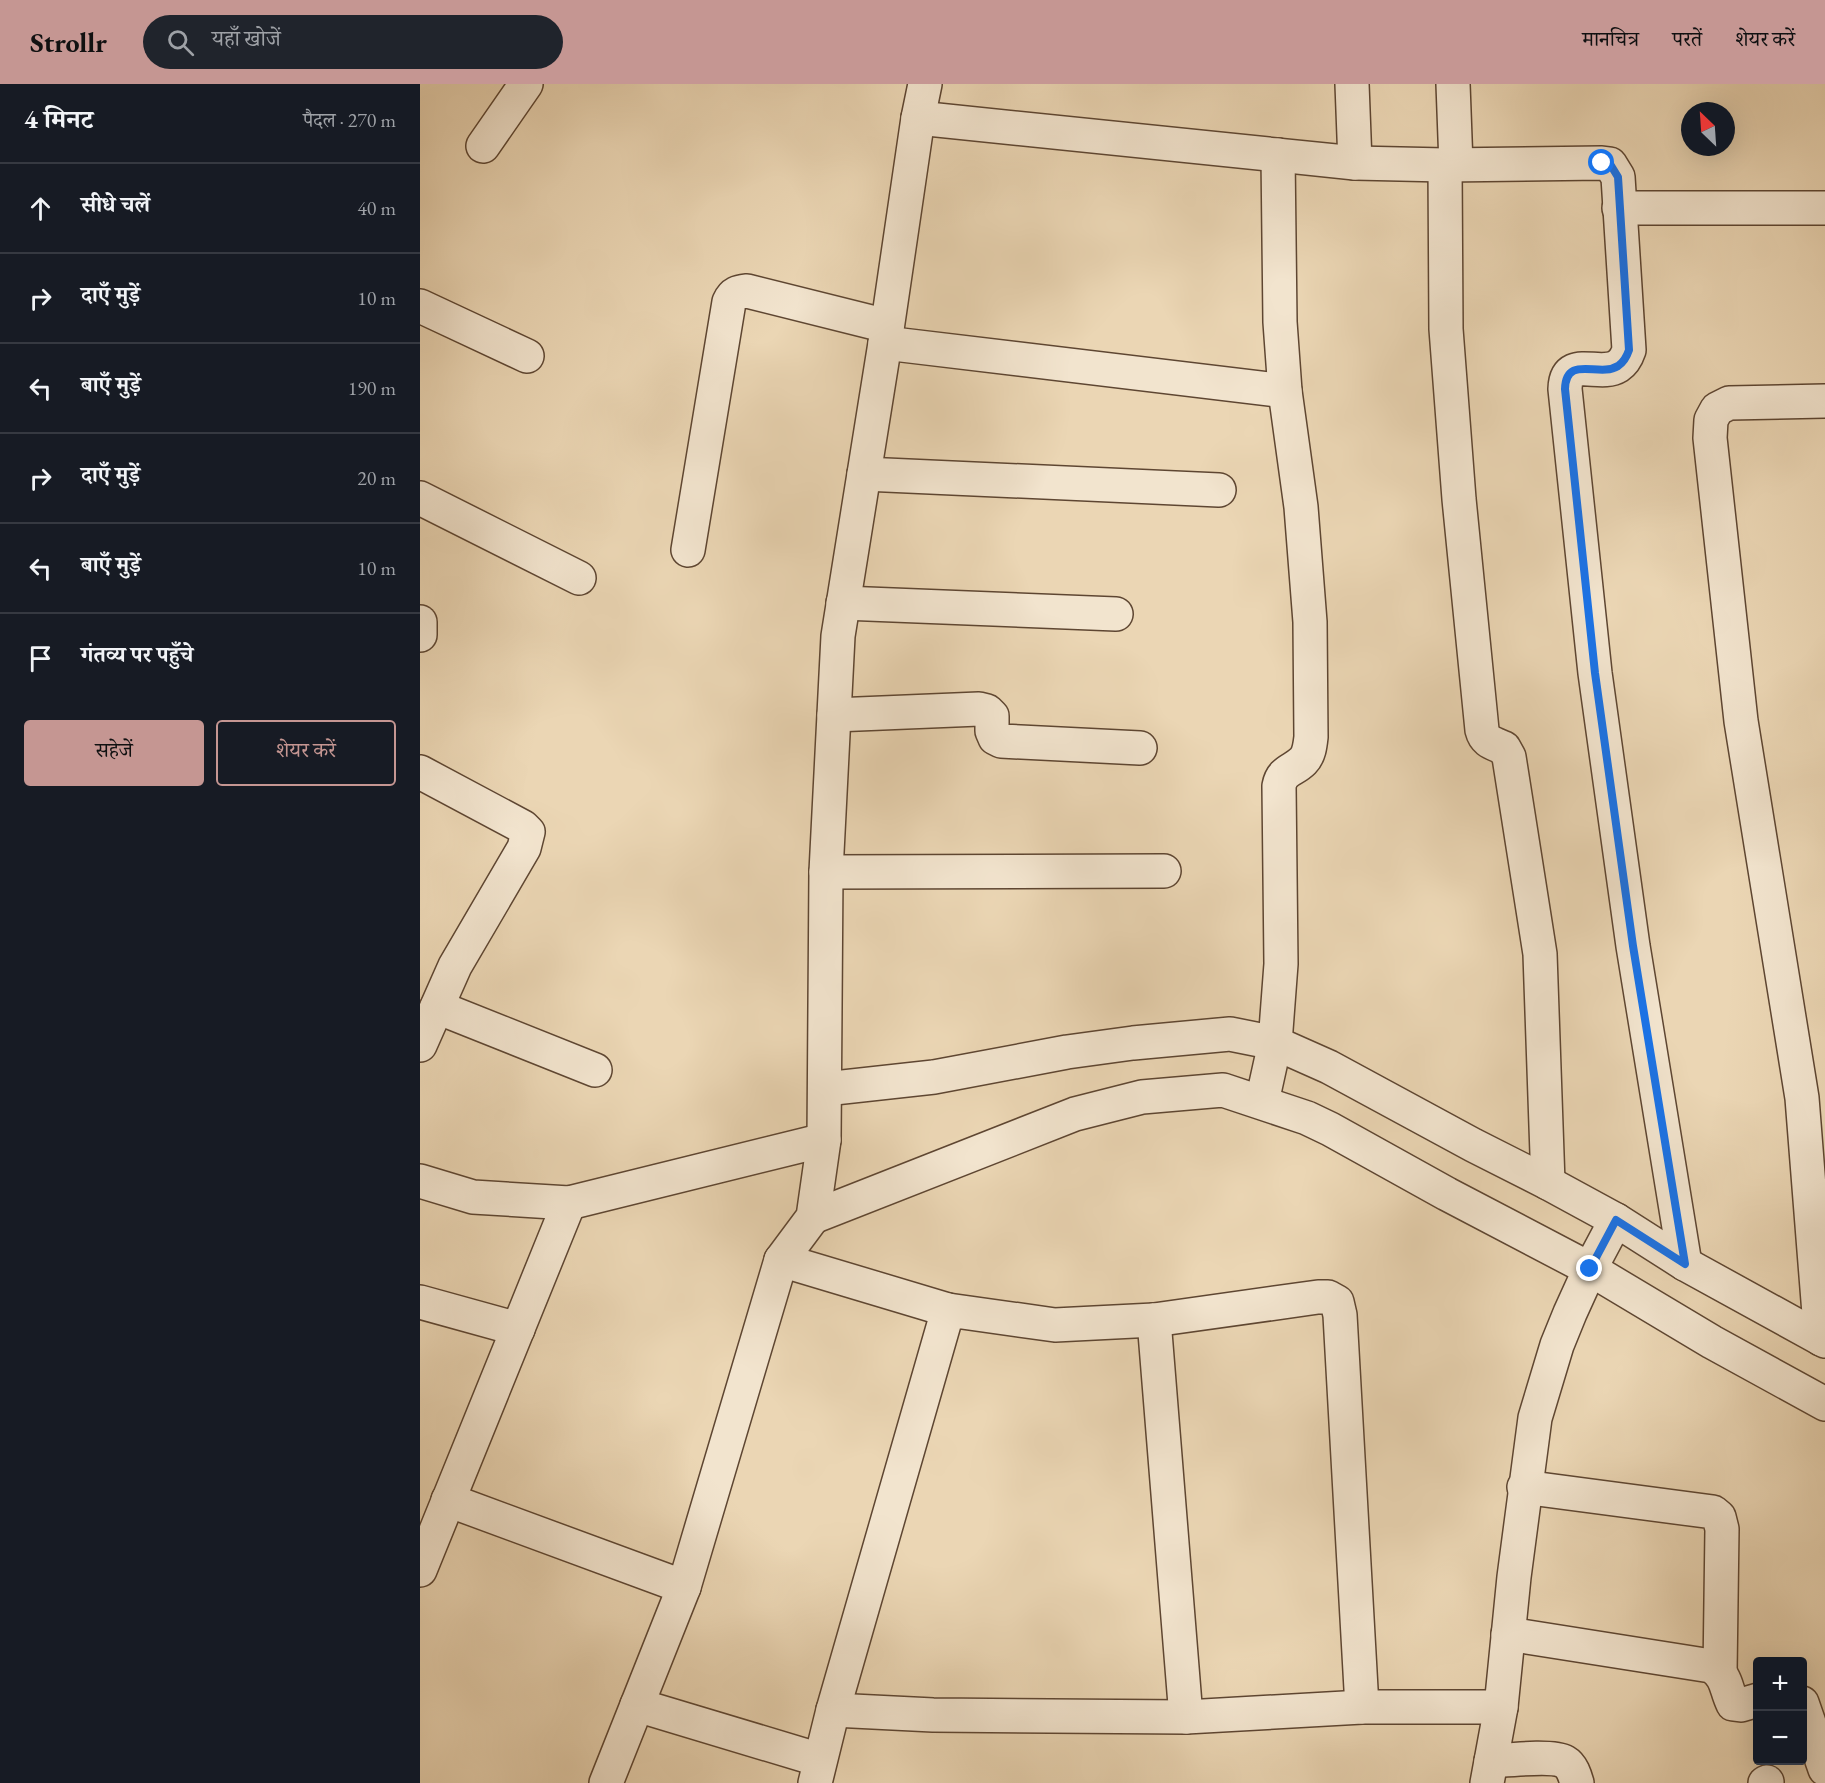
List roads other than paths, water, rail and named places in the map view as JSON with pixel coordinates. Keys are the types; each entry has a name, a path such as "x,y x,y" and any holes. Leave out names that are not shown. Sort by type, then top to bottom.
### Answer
{"street":[{"path":"483,146 526,84"},
{"path":"606,1783 684,1587 781,1260 813,1217 824,1140 826,872 838,636 925,84"},
{"path":"1352,84 1355,163"},
{"path":"1453,84 1446,329 1459,500 1484,737 1489,742 1504,748 1509,757 1540,954 1548,1183"},
{"path":"918,118 1355,163 1610,164 1618,177 1629,350 1619,365 1611,368 1577,369 1569,373 1565,389 1597,684 1633,946 1685,1264"},
{"path":"1262,1102 1275,1043 1281,964 1279,786 1284,773 1302,761 1309,752 1311,737 1310,622 1301,507 1285,392 1281,322 1278,155"},
{"path":"1620,208 1825,208"},
{"path":"688,550 729,302 738,291 747,291 886,334 1285,392"},
{"path":"420,306 527,356"},
{"path":"1823,1340 1802,1098 1740,722 1710,438 1711,420 1717,409 1729,404 1825,401"},
{"path":"864,474 1219,490"},
{"path":"420,498 579,578"},
{"path":"843,603 1116,614"},
{"path":"420,622 420,635"},
{"path":"834,715 979,709 987,711 992,716 992,731 995,738 1001,741 1140,748"},
{"path":"420,772 523,827 528,832 524,848 460,957 420,1045"},
{"path":"826,872 1164,871"},
{"path":"437,1007 595,1070"},
{"path":"825,1089 934,1077 1067,1052 1133,1043 1230,1034 1275,1043 1329,1067 1548,1183 1616,1220 1685,1264 1823,1340"},
{"path":"813,1217 1075,1114 1142,1097 1223,1090 1307,1118 1447,1194 1579,1293 1712,1342 1825,1404"},
{"path":"420,1181 473,1197 569,1203 824,1140"},
{"path":"420,1570 569,1203"},
{"path":"1577,1783 1570,1767 1563,1761 1553,1759 1489,1772 1501,1707 1524,1487 1535,1418 1557,1345 1579,1293 1616,1220"},
{"path":"781,1260 948,1310 1054,1325 1154,1320 1318,1296 1328,1297 1338,1302 1362,1707"},
{"path":"420,1302 518,1329"},
{"path":"637,1705 818,1771 832,1710 948,1310"},
{"path":"1154,1320 1186,1717"},
{"path":"1524,1487 1713,1512 1719,1517 1722,1530 1720,1671 1733,1704 1742,1705 1753,1702"},
{"path":"448,1500 684,1587"},
{"path":"1508,1634 1711,1666 1720,1671"},
{"path":"832,1710 933,1715 1186,1717 1362,1707 1501,1707"},
{"path":"1806,1711 1825,1769"}]}
